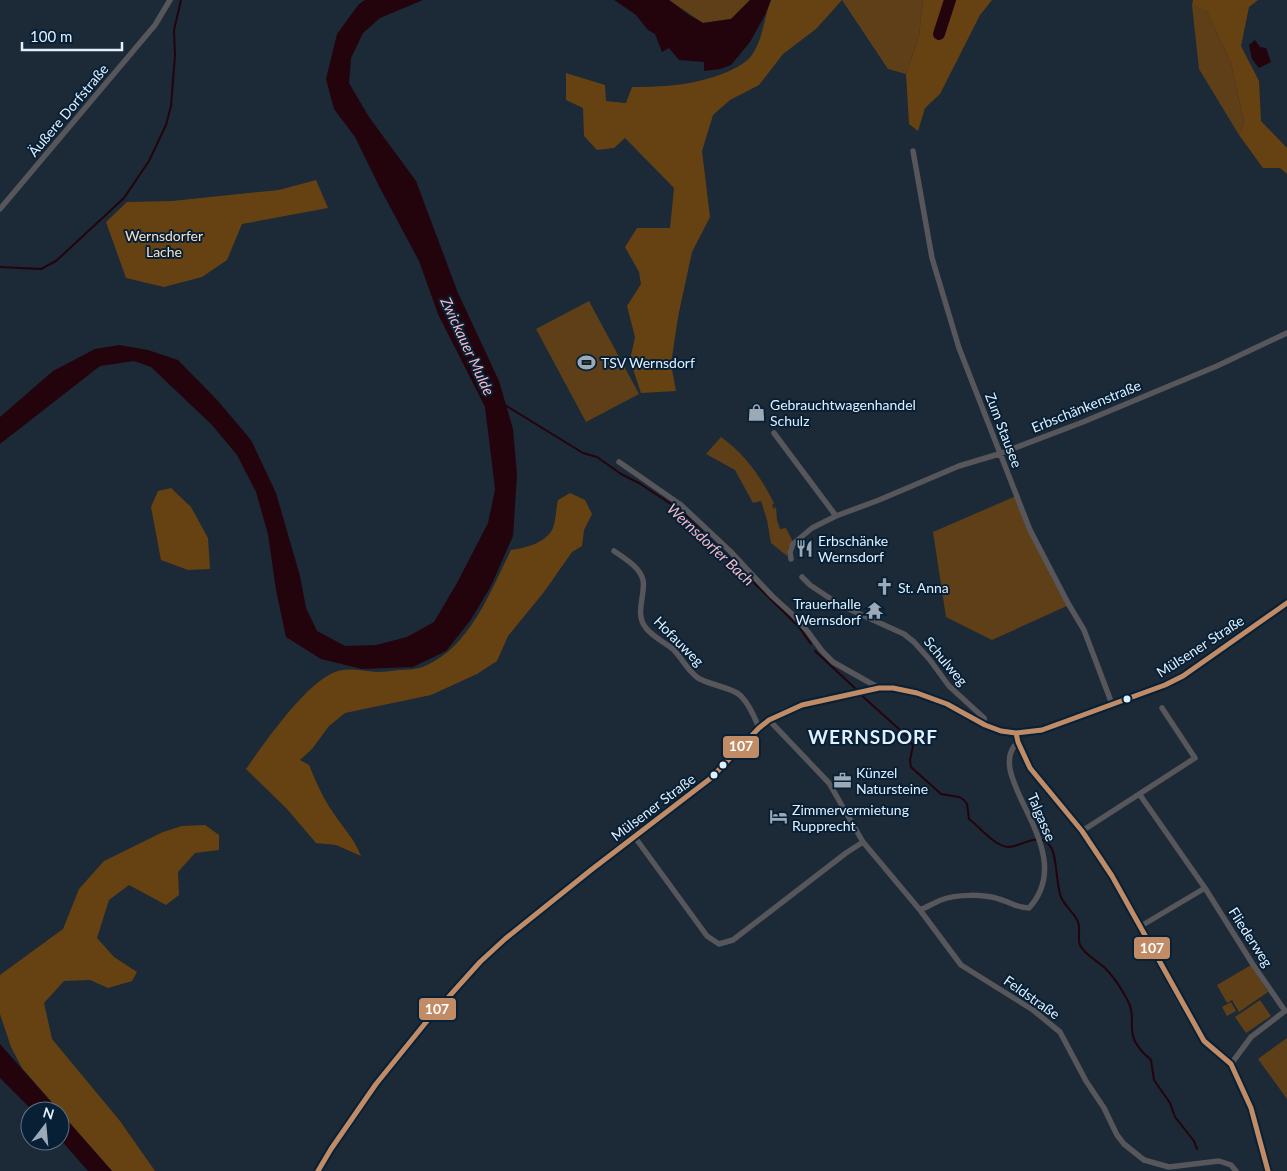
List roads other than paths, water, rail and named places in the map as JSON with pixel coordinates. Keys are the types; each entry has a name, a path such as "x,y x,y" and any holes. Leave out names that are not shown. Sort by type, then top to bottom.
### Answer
{"street":[{"name":"Äußere Dorfstraße","path":"0,209 155,25 170,0"},
{"name":"Zum Stausee","path":"913,151 932,258 959,348 1030,530 1084,630 1112,704"},
{"name":"Erbschänkenstraße","path":"791,559 790,552 793,544 812,528 836,516 880,500 959,466 999,454 1084,422 1217,366 1287,333"},
{"path":"774,433 836,516"},
{"path":"619,462 682,505 792,614 833,662 879,688"},
{"name":"Hofauweg","path":"614,551 630,562 639,572 643,581 640,606 644,626 655,638 674,651 687,669 698,678 738,694 753,713 759,728"},
{"name":"Schulweg","path":"802,577 810,586 840,605 904,634 914,642 949,686 984,718 985,725"},
{"name":"Mülsener Straße","path":"318,1171 376,1084 427,1021 480,962 505,939 634,836 711,778 769,720 802,705 879,688 893,688 917,693 947,704 985,725 1001,731 1016,733 1042,730 1165,686 1183,676 1287,604"},
{"path":"1082,831 1195,758 1162,708"},
{"name":"Feldstraße","path":"769,720 829,783 863,842 920,910 961,965 1033,1010 1060,1032 1086,1081 1124,1144 1144,1160 1168,1167 1219,1162 1231,1166 1236,1171"},
{"path":"1016,733 1030,768 1082,831 1112,876 1204,1040 1231,1064 1252,1108 1268,1171"},
{"name":"Talgasse","path":"920,910 943,899 956,897 982,896 1000,899 1020,908 1029,908 1037,898 1046,875 1044,856 1040,841 1009,768 1009,753 1011,748 1018,742"},
{"name":"Fliederweg","path":"1140,795 1205,888 1285,1011 1251,1036 1231,1064"},
{"path":"634,836 707,936 719,944 734,940 846,853 863,842"},
{"path":"1141,926 1205,888"}],"water":[{"name":"Zwickauer Mulde","path":"365,0 423,0 380,18 363,33 351,58 349,83 369,117 416,181 458,293 499,381 513,429 517,475 513,536 491,586 470,621 446,651 413,667 362,669 321,659 286,637 276,590 268,534 256,492 237,455 212,425 151,367 134,361 100,366 0,444 0,417 53,371 95,349 119,345 148,350 178,360 218,401 251,440 276,493 300,576 306,608 317,631 345,646 376,645 407,637 434,622 457,583 488,523 495,490 485,407 438,314 419,261 355,137 334,109 326,79 337,34 359,4"},
{"path":"614,0 669,0 703,23 731,19 750,0 771,0 750,42 731,65 720,69 704,71 704,62 679,60 669,48 662,52 655,34 648,30 636,15"},
{"path":"1255,40 1260,47 1266,48 1271,62 1259,68 1252,59 1249,45"},
{"path":"0,1044 50,1101 23,1101 0,1078"},
{"path":"70,1123 112,1171 88,1171 70,1150"}],"waterway":[{"path":"0,267 41,269 56,261 124,198 149,161 166,125 171,106 175,55 174,30 181,0"},
{"path":"939,34 950,0"},
{"name":"Wernsdorfer Bach","path":"505,405 583,453 597,457 680,510 799,627 811,644"},
{"name":"Wernsdorfer Bach","path":"815,651 857,690"},
{"name":"Wernsdorfer Bach","path":"860,694 909,738 913,746 910,760 911,767 941,794 959,797 964,800 967,804 969,819 992,840 1008,847 1035,840 1041,840 1050,846 1054,855 1061,897 1077,919 1079,925 1080,945 1088,955 1108,971 1125,995 1132,1013 1134,1039 1140,1049 1151,1060 1154,1080 1170,1103 1175,1117 1194,1141 1197,1149"}],"place":[{"name":"TSV Wernsdorf","path":"587,362"},
{"name":"Gebrauchtwagenhandel Schulz","path":"756,412"},
{"name":"Erbschänke Wernsdorf","path":"804,548"},
{"name":"St. Anna","path":"884,587"},
{"name":"Trauerhalle Wernsdorf","path":"875,611"},
{"name":"Künzel Natursteine","path":"842,780"},
{"name":"Zimmervermietung Rupprecht","path":"778,817"}],"district":[{"name":"WERNSDORF","path":"873,736"}],"park label":[{"name":"Wernsdorfer Lache","path":"164,244"}]}
